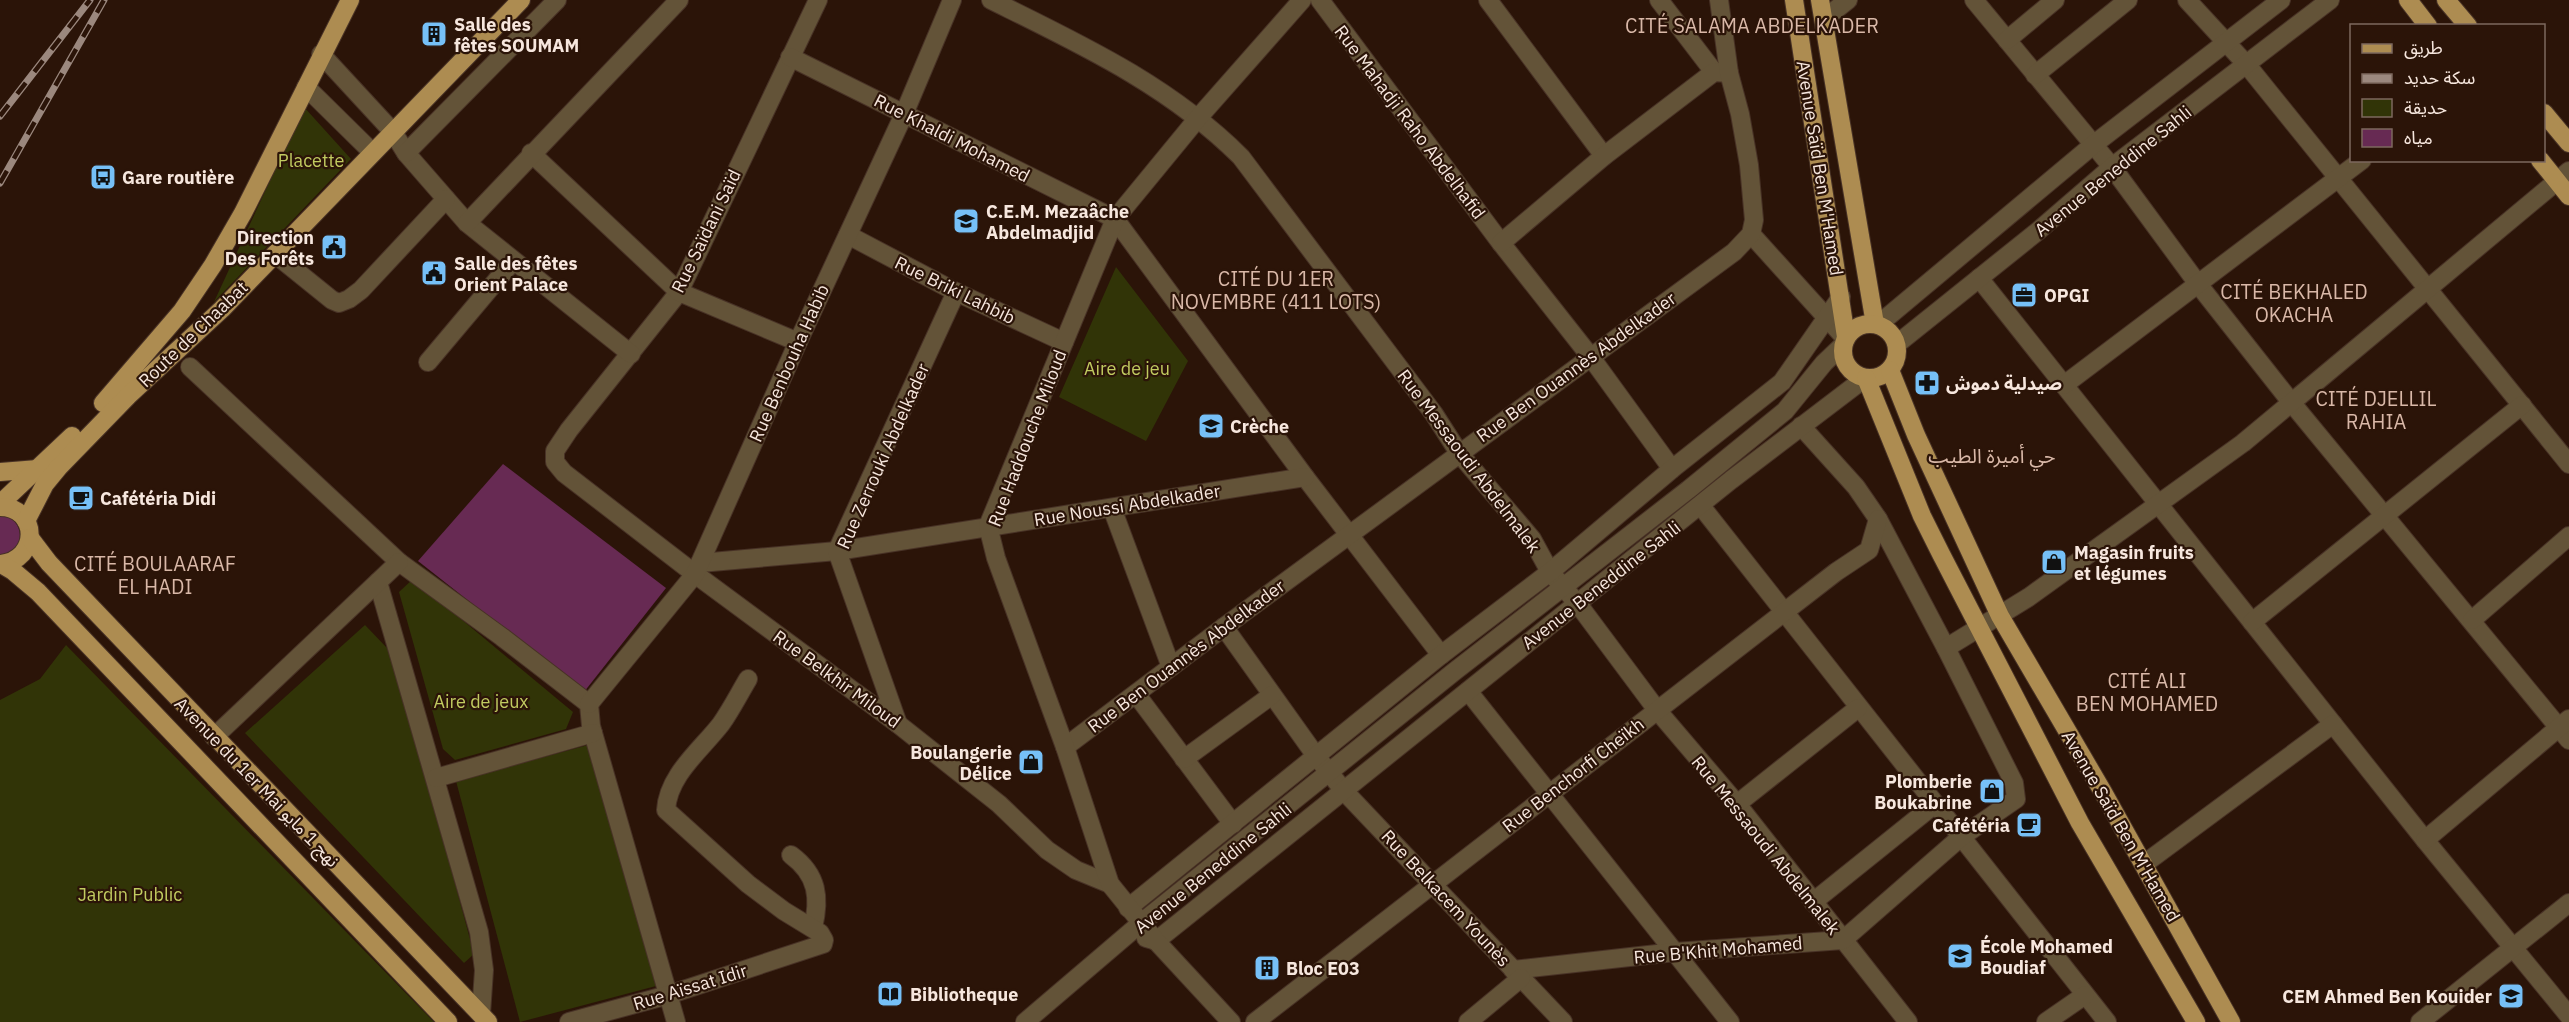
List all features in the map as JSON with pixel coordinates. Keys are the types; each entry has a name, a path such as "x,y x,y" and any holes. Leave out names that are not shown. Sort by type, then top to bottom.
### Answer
{"main road":[{"name":"Route de Chaabat","path":"0,506 119,388 182,311 213,265 243,213 350,0"},
{"name":"Route de Chaabat","path":"1,564 10,563 23,554 28,530 45,484 59,467 129,396 222,309 521,0"},
{"name":"Avenue Saïd Ben M'Hamed","path":"1794,0 1814,140 1841,297 1845,340"},
{"name":"Avenue Saïd Ben M'Hamed","path":"1820,0 1877,324"},
{"path":"2408,0 2426,24"},
{"path":"2446,0 2466,24"},
{"path":"2545,114 2569,143"},
{"path":"2543,162 2563,176 2569,196"},
{"path":"1877,324 1887,328 1897,344 1898,353 1890,370 1875,378 1865,378 1850,370 1845,363 1845,340 1860,325 1877,324"},
{"name":"Avenue Saïd Ben M'Hamed","path":"1890,370 1916,435 2000,616 2144,864 2231,1022"},
{"name":"Avenue Saïd Ben M'Hamed","path":"1865,378 1922,516 1978,627 2080,823 2196,1022"},
{"path":"0,472 38,469"},
{"path":"0,506 14,510 28,530"},
{"name":"Avenue du 1er Mai نهج 1 مايو","path":"28,530 49,563 484,1018"},
{"name":"Avenue du 1er Mai نهج 1 مايو","path":"1,564 38,592 448,1022"}],"street":[{"path":"406,153 557,0"},
{"path":"467,223 531,153 679,0"},
{"name":"Rue Saïdani Saïd","path":"564,473 555,462 555,451 679,292 818,0"},
{"name":"Rue Benbouha Habib","path":"589,704 697,569 798,342 904,114 952,0"},
{"name":"Rue Messaoudi Abdelmalek","path":"991,0 1107,57 1171,97 1241,156 1434,414 1459,453 1532,539 1550,572 1578,604 1657,710 1737,804 1908,1022"},
{"name":"Rue Haddouche Miloud","path":"1231,1022 1156,941 1136,929 1128,908 1110,884 1065,747 996,558 988,526 1115,219 1198,118 1302,0"},
{"name":"Rue Mahadji Raho Abdelhafid","path":"1320,0 1501,243 1590,356 1672,469"},
{"path":"1488,0 1604,156"},
{"path":"1659,0 1722,73 1740,114 1749,165 1754,220 1750,234 1845,340"},
{"path":"1719,0 1722,73"},
{"path":"1824,19 1848,0"},
{"path":"1974,0 2112,167 2198,284 2290,402 2566,729 2425,840"},
{"path":"2007,40 2055,0"},
{"path":"2035,75 2128,0"},
{"path":"2187,0 2247,65 2569,464"},
{"name":"Avenue Beneddine Sahli","path":"1877,324 2093,145 2281,0"},
{"name":"Avenue Beneddine Sahli","path":"1897,344 2038,231 2112,167 2330,0"},
{"path":"321,54 393,132 406,153 467,223 631,354"},
{"name":"Rue Khaldi Mohamed","path":"790,57 1115,219"},
{"path":"1501,243 1604,156 1722,73"},
{"path":"306,87 372,152"},
{"path":"531,153 679,292 798,342"},
{"path":"2064,385 2359,162"},
{"path":"1946,648 2000,616 2243,443 2563,176"},
{"path":"274,254 332,300 339,303 361,290 446,199"},
{"path":"1115,219 1349,536 1441,655"},
{"name":"Rue Ben Ouannès Abdelkader","path":"1065,747 1590,356 1734,252 1750,234"},
{"name":"Rue Briki Lahbib","path":"848,235 956,292 1064,342"},
{"path":"428,362 513,261"},
{"path":"1979,278 2425,840 2569,1016"},
{"name":"Rue Zerrouki Abdelkader","path":"898,724 837,551 956,292"},
{"name":"Avenue Beneddine Sahli","path":"1128,908 1441,655 1550,572 1672,469 1782,382 1841,297"},
{"path":"1807,348 1821,341 1836,338 1845,340"},
{"name":"Avenue Beneddine Sahli","path":"1029,1021 1136,929 1329,773 1785,411 1845,340"},
{"path":"190,367 399,562 589,704 593,733 676,1022"},
{"name":"Avenue Beneddine Sahli","path":"1156,941 1800,426 1865,378"},
{"path":"2252,622 2522,405"},
{"path":"1800,426 1856,487 1878,519 2014,783 2016,799 1961,837 1843,940"},
{"name":"Rue Belkhir Miloud","path":"564,473 697,569 898,724 999,804 1047,849 1076,870 1110,884"},
{"name":"Rue Noussi Abdelkader","path":"697,569 837,551 1305,477"},
{"path":"1701,506 2107,1022"},
{"path":"1112,508 1171,667"},
{"name":"Rue Benchorfi Cheïkh","path":"1255,1022 1784,612 1869,550 1878,519"},
{"path":"2472,620 2569,536"},
{"path":"214,737 399,562"},
{"path":"378,582 479,932 484,970 484,1018"},
{"name":"Rue Belkacem Younès","path":"1224,627 1316,756 1344,791 1563,1022"},
{"path":"748,679 722,722 680,772 667,795 666,810 748,884 784,911 813,928 818,907 816,890 804,864 791,855"},
{"path":"1468,691 1730,1022"},
{"path":"1136,694 1233,824"},
{"path":"1184,759 1272,694"},
{"path":"1737,804 1858,708"},
{"path":"2144,864 2333,724"},
{"path":"436,778 593,733"},
{"path":"1813,902 1935,804"},
{"path":"2420,1022 2569,903"},
{"name":"Rue Aïssat Idir","path":"569,1022 668,995 810,950 822,944 824,940 813,928"},
{"name":"Rue B'Khit Mohamed","path":"1517,974 1675,952 1843,940"},
{"path":"1468,1022 1517,974"},
{"path":"2046,1022 2085,995"}],"green space":[{"name":"Placette","path":"304,107 351,159 214,302"},
{"name":"Aire de jeu","path":"1116,267 1188,361 1146,441 1059,397"},
{"name":"Aire de jeux","path":"413,579 573,712 566,729 455,760 443,749 399,592"},
{"path":"365,625 388,649 427,779 474,954 464,963 245,733"},
{"name":"Jardin Public","path":"66,645 434,1022 0,1022 0,700 40,679"},
{"path":"588,745 656,986 520,1022 456,781"}],"water":[{"path":"503,464 666,588 584,692 418,561"},
{"path":"0,512 14,521 20,535 15,547 0,555"}],"railway":[{"path":"0,116 90,0"},
{"path":"0,183 104,0"}],"place":[{"name":"Salle des fêtes SOUMAM","path":"434,34"},
{"name":"Gare routière","path":"103,177"},
{"name":"C.E.M. Mezaâche Abdelmadjid","path":"966,221"},
{"name":"Direction Des Forêts","path":"334,247"},
{"name":"Salle des fêtes Orient Palace","path":"434,273"},
{"name":"OPGI","path":"2024,295"},
{"name":"صيدلية دموش","path":"1927,383"},
{"name":"Crèche","path":"1211,426"},
{"name":"Cafétéria Didi","path":"81,498"},
{"name":"Magasin fruits et légumes","path":"2054,562"},
{"name":"Boulangerie Délice","path":"1031,762"},
{"name":"Plomberie Boukabrine","path":"1992,791"},
{"name":"Cafétéria","path":"2029,825"},
{"name":"École Mohamed Boudiaf","path":"1960,956"},
{"name":"Bloc E03","path":"1267,968"},
{"name":"Bibliotheque","path":"890,994"},
{"name":"CEM Ahmed Ben Kouider","path":"2511,996"}],"district":[{"name":"CITÉ SALAMA ABDELKADER","path":"1752,25"},
{"name":"CITÉ DU 1ER NOVEMBRE (411 LOTS)","path":"1276,290"},
{"name":"CITÉ BEKHALED OKACHA","path":"2294,302"},
{"name":"CITÉ DJELLIL RAHIA","path":"2376,410"},
{"name":"حي أميرة الطيب","path":"1992,455"},
{"name":"CITÉ BOULAARAF EL HADI","path":"155,574"},
{"name":"CITÉ ALI BEN MOHAMED","path":"2147,692"}]}
